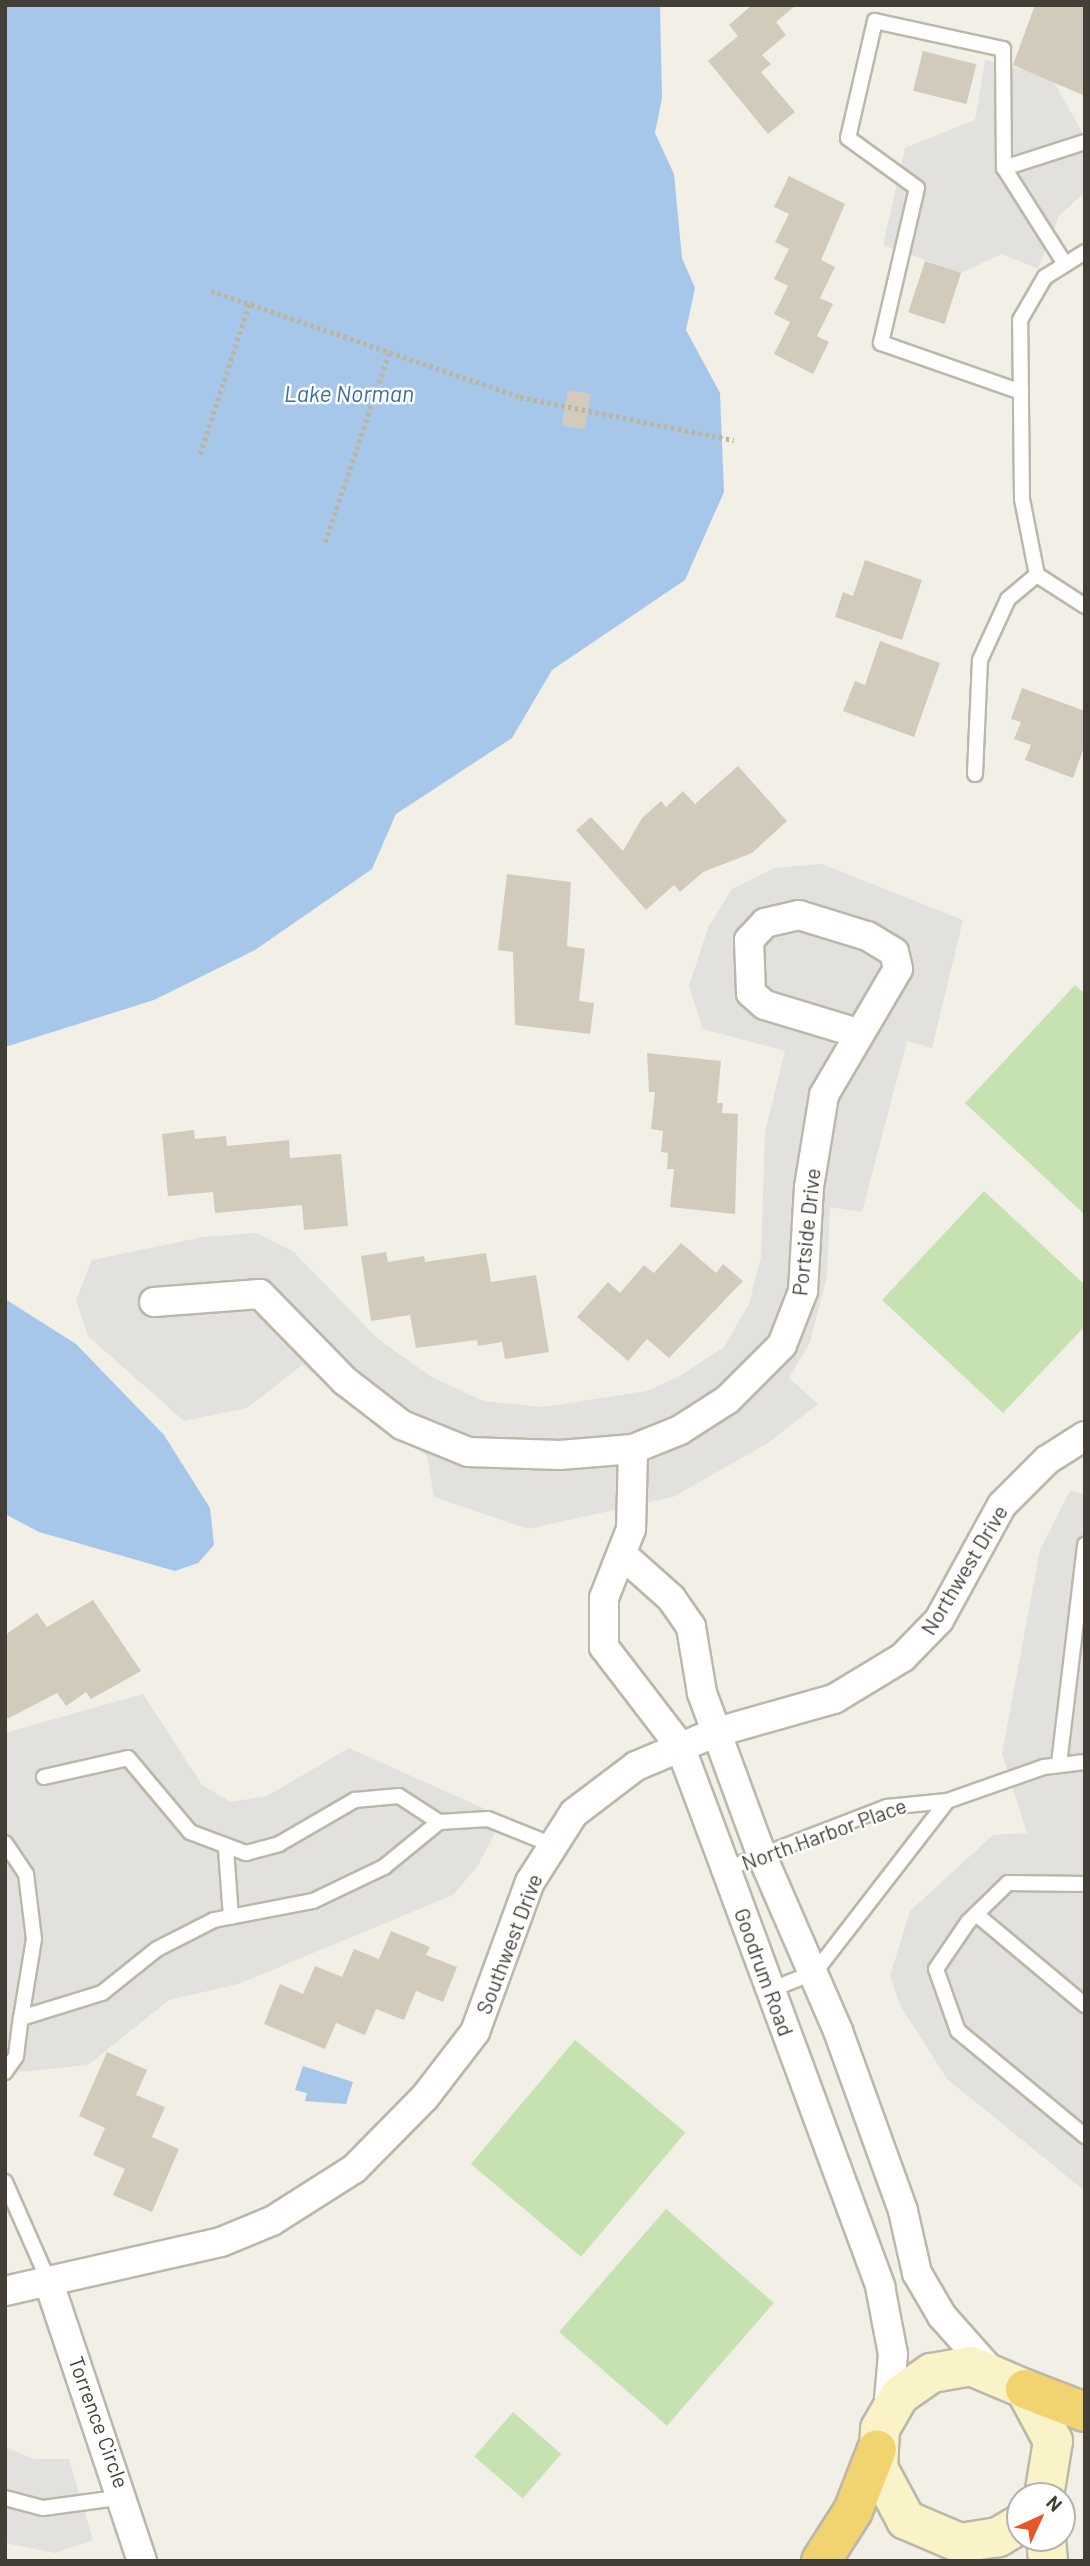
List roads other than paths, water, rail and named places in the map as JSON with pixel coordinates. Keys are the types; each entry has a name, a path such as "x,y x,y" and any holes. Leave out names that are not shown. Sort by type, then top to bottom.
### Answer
{"highway":[{"path":"1025,2389 1085,2412"},
{"path":"821,2561 853,2511 877,2449"}],"main road":[{"path":"964,2561 922,2532 892,2505 877,2449 888,2411 932,2372 990,2370 1025,2389 1053,2441 1049,2482"},
{"path":"922,2532 979,2542 1006,2530"}],"street":[{"path":"799,915 867,936 894,952 898,969 858,1033 765,1005 751,993 749,940 765,923 799,915"},
{"name":"Portside Drive","path":"154,1302 260,1294 345,1381 402,1425 468,1452 560,1455 633,1449 680,1430 727,1400 782,1345 803,1291 809,1187 824,1096 858,1033"},
{"name":"Northwest Drive","path":"680,1746 716,1732 834,1699 904,1657 939,1620 1002,1505 1047,1460 1085,1436"},
{"name":"Goodrum Road","path":"633,1449 625,1557 604,1598 604,1647 680,1746 887,2309 893,2354 888,2411"},
{"name":"Goodrum Road","path":"625,1557 671,1598 691,1628 716,1732 762,1856 815,1972 903,2211 917,2273 942,2316 990,2370"},
{"name":"Southwest Drive","path":"5,2291 50,2286 221,2242 272,2221 354,2169 410,2114 475,2032 550,1844 600,1789 680,1746"},
{"name":"Torrence Circle","path":"50,2286 126,2497 142,2561"}],"lane":[{"path":"1021,392 881,343 917,188 848,138 875,21 1003,49 1004,168 1065,264"},
{"path":"1004,168 1085,142"},
{"path":"1085,252 1045,277 1020,320 1022,499 1037,575 1085,606"},
{"path":"975,774 980,660 1008,599 1037,575"},
{"path":"1059,1764 1085,1545"},
{"path":"44,1777 128,1758 176,1821 226,1849 246,1853 279,1844 355,1800 399,1796 439,1822"},
{"name":"North Harbor Place","path":"726,1870 887,1807 947,1801 1059,1764 1085,1762"},
{"path":"770,1990 815,1972 947,1801"},
{"path":"21,2018 102,1993 157,1949 231,1917 313,1901 384,1867 439,1822 488,1819 550,1844"},
{"path":"5,1843 26,1874 34,1940 16,2056 5,2072"},
{"path":"226,1849 231,1917"},
{"path":"1085,1884 1008,1884 976,1914 936,1969 958,2031 1085,2136"},
{"path":"976,1914 1085,2005"},
{"path":"5,2182 50,2286"},
{"path":"5,2498 43,2508 126,2497"}],"water":[{"name":"Lake Norman","path":"5,5 660,5 662,98 655,133 674,174 682,258 695,288 686,330 720,393 724,492 685,580 552,670 512,738 396,814 372,869 255,950 154,1000 5,1047"},
{"path":"5,1299 76,1344 164,1435 210,1508 214,1545 198,1563 175,1571 39,1532 5,1514"},
{"path":"303,2066 353,2082 346,2104 305,2101 307,2093 295,2090"}]}
